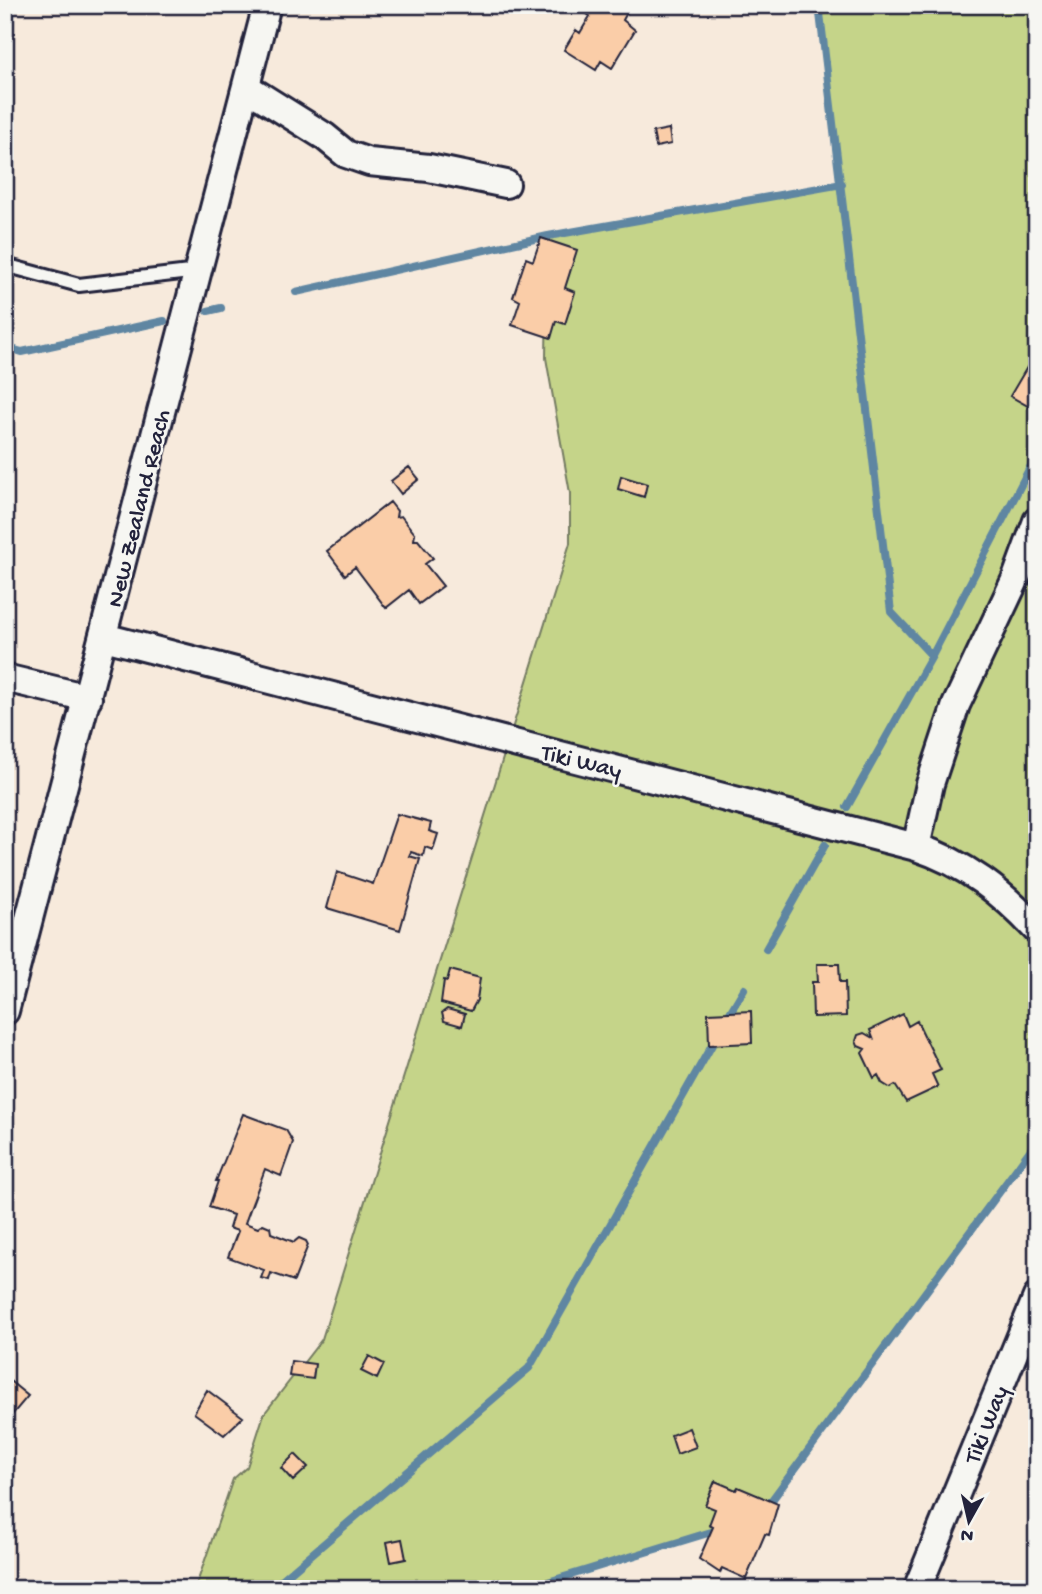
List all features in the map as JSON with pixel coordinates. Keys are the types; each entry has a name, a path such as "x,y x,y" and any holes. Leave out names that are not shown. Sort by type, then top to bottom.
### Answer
{"street":[{"name":"New Zealand Reach","path":"5,1011 267,5"},
{"path":"246,87 324,136 346,154 380,164 429,168 506,184"},
{"path":"916,847 930,784 956,705 1016,578 1037,521"},
{"name":"Tiki Way","path":"104,637 916,847 975,875 1010,901 1037,930"},
{"path":"5,678 88,698"},
{"name":"Tiki Way","path":"918,1589 1037,1297"}],"lane":[{"path":"5,265 79,285 198,271"}],"green space":[{"path":"820,5 1037,5 1037,1141 759,1517 525,1589 195,1589 233,1479 247,1467 264,1414 322,1339 570,543 570,493 546,358 548,236 841,184"}],"building":[{"path":"580,5 631,5 623,20 635,30 612,68 601,61 596,70 564,50 576,30 580,33 590,16 578,9"},
{"path":"669,129 671,144 656,147 653,132"},
{"path":"541,238 577,250 565,288 575,292 565,324 556,321 551,338 512,325 520,301 513,297 526,258 533,261"},
{"path":"1037,352 1037,411 1010,396"},
{"path":"409,467 419,479 401,494 391,481"},
{"path":"621,476 647,484 644,497 618,489"},
{"path":"390,502 397,511 396,517 401,516 415,534 414,540 418,540 433,558 425,564 443,586 419,604 409,590 386,608 355,567 345,575 327,551"},
{"path":"397,814 431,823 429,831 438,834 433,850 425,847 423,856 411,852 409,856 420,859 400,930 327,908 337,872 373,884"},
{"path":"817,964 839,964 840,982 845,982 846,1016 813,1017 812,982 818,982"},
{"path":"450,970 480,978 477,1000 471,1011 441,1003 444,980 447,981"},
{"path":"447,1009 465,1014 462,1026 444,1021 442,1013"},
{"path":"751,1011 752,1043 709,1045 708,1013"},
{"path":"903,1014 908,1026 917,1021 941,1070 932,1074 938,1087 906,1102 895,1085 890,1088 882,1083 878,1075 874,1078 862,1053 865,1049 858,1046 856,1041 858,1035 864,1033 873,1038 870,1030"},
{"path":"243,1114 286,1130 293,1142 281,1176 265,1169 245,1223 258,1228 263,1224 270,1227 271,1233 294,1242 299,1238 306,1241 308,1245 294,1281 271,1273 269,1280 261,1278 264,1270 228,1257 238,1231 229,1228 233,1215 209,1207 216,1181"},
{"path":"369,1356 384,1364 377,1379 361,1371"},
{"path":"291,1361 315,1364 313,1379 289,1376"},
{"path":"5,1377 28,1396 6,1422 5,1421"},
{"path":"207,1390 243,1417 224,1435 194,1413"},
{"path":"689,1428 696,1447 677,1454 671,1435"},
{"path":"295,1454 308,1467 293,1481 281,1468"},
{"path":"715,1481 736,1490 738,1487 778,1504 769,1535 765,1534 746,1579 722,1568 720,1573 699,1559 713,1527 709,1525 715,1509 705,1505"},
{"path":"402,1539 406,1559 391,1562 387,1542"}],"waterway":[{"path":"819,5 891,612 932,656"},
{"path":"296,292 548,236 842,184"},
{"path":"208,311 221,308"},
{"path":"5,347 22,352 164,321"},
{"path":"847,807 932,656 1037,454"},
{"path":"766,949 825,845"},
{"path":"725,1021 744,989"},
{"path":"271,1589 529,1368 717,1036"},
{"path":"766,1508 1037,1141"},
{"path":"525,1589 721,1529"}]}
